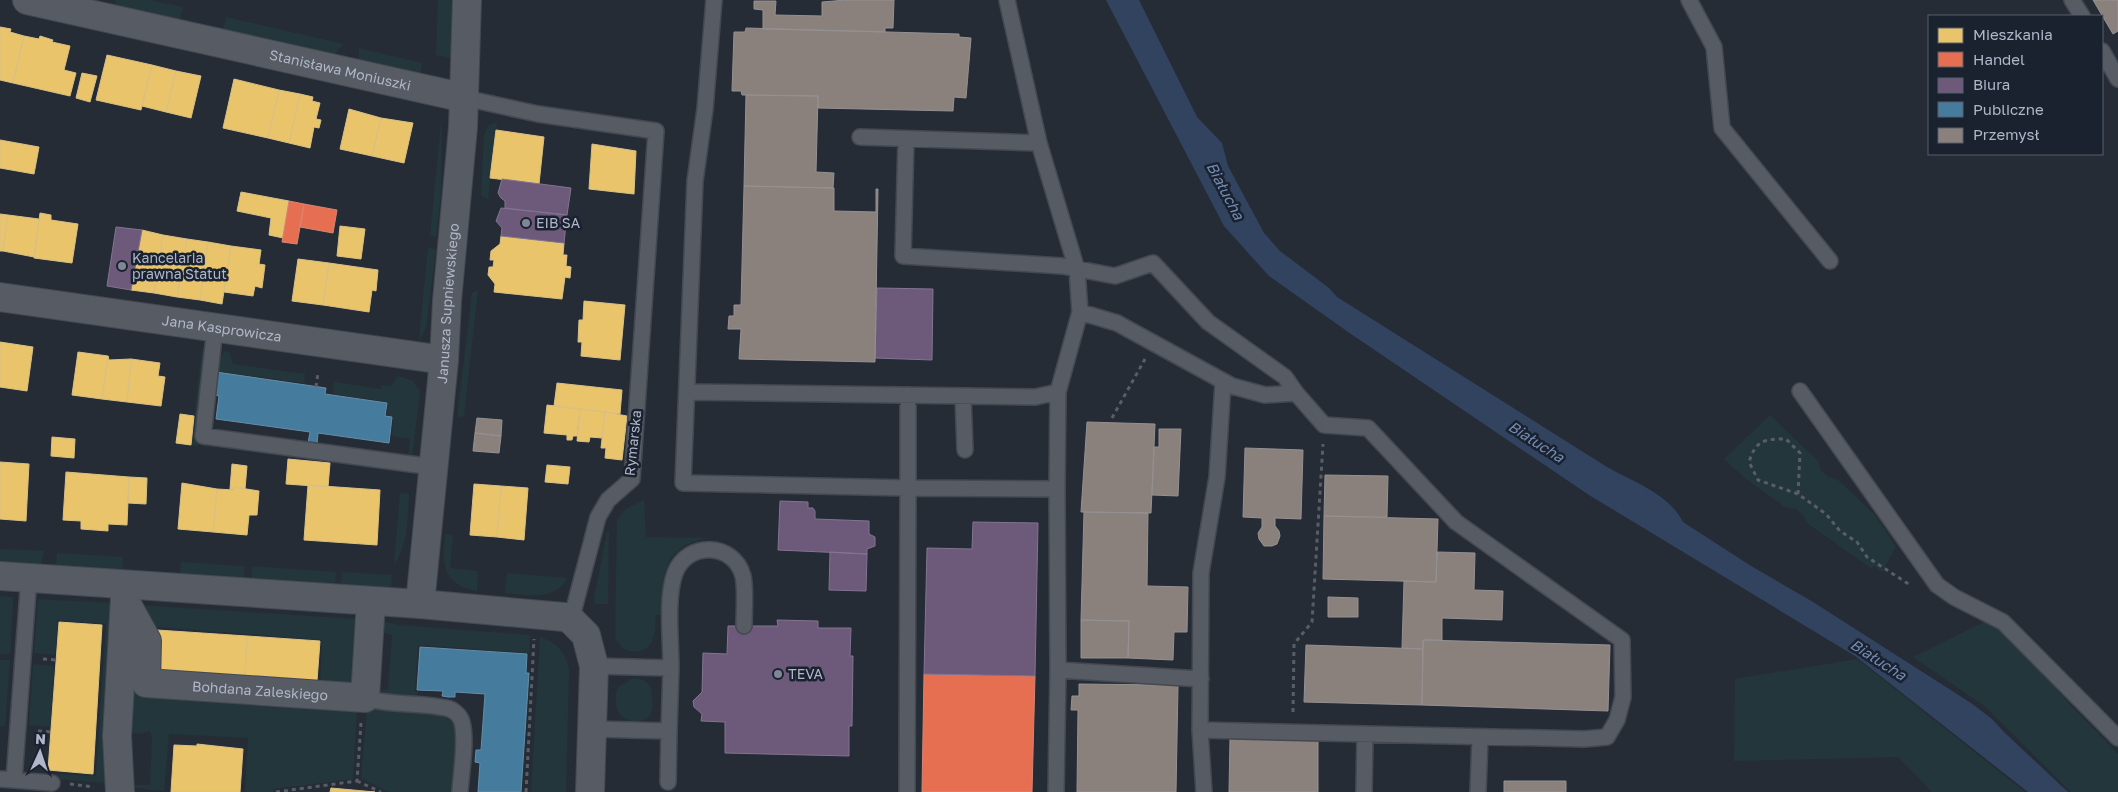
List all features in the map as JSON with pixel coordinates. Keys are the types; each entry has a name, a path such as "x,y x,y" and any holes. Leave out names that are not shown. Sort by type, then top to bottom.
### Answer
{"street":[{"name":"Stanisława Moniuszki","path":"27,0 464,98"},
{"name":"Janusza Supniewskiego","path":"420,604 444,360 446,301 464,98 467,0"},
{"name":"Jana Kasprowicza","path":"0,297 444,360"},
{"path":"0,576 29,577 126,592 420,604 555,615 571,620 586,635 594,666 590,792"},
{"path":"111,790 117,736 126,592"},
{"name":"Bohdana Zaleskiego","path":"126,592 147,642 146,683 364,698"},
{"path":"364,698 370,601"}],"lane":[{"path":"714,0 705,109 695,181 684,483 1058,489"},
{"path":"1007,0 1039,143 1077,270 1080,312 1058,392 1056,792"},
{"path":"1689,0 1714,47 1722,128 1830,261"},
{"path":"2072,0 2081,15"},
{"path":"2103,53 2118,79"},
{"name":"Stanisława Moniuszki","path":"464,98 538,114 656,131"},
{"name":"Rymarska","path":"571,620 598,518 608,500 632,479 656,131"},
{"path":"860,137 1039,143"},
{"path":"906,139 903,256 1062,266 1116,276 1153,263 1208,322 1285,377 1296,393 1324,425 1368,428 1456,522 1622,640 1623,697 1617,720 1607,737 1584,739 1200,730"},
{"path":"1080,312 1117,323 1232,386 1265,394 1296,393"},
{"path":"215,328 203,436 433,467"},
{"path":"1204,792 1200,730 1202,573 1217,477 1223,382"},
{"path":"1800,391 1937,585 1954,598 2003,622 2118,738"},
{"path":"687,392 1036,397 1058,392"},
{"path":"907,792 908,396"},
{"path":"964,396 965,450"},
{"path":"668,782 671,588 675,572 682,560 695,551 719,550 734,557 743,576 744,626"},
{"path":"29,577 7,780 52,783"},
{"path":"594,666 671,668"},
{"path":"1058,670 1201,679"},
{"path":"364,698 382,703 446,708 458,715 462,721 463,738 460,792"},
{"path":"592,729 669,730"},
{"path":"1364,792 1365,734"},
{"path":"1478,792 1480,737"}],"path":[{"path":"1112,418 1154,344"},
{"path":"316,386 318,373"},
{"path":"1292,732 1294,644 1312,622 1324,425"},
{"path":"1798,494 1800,453 1786,439 1765,440 1754,448 1749,462 1758,480 1798,494 1826,514 1840,531 1856,542 1867,557 1884,568"},
{"path":"526,792 535,631"},
{"path":"357,781 364,698"},
{"path":"276,792 357,781 381,792"},
{"path":"52,783 111,790"}],"shaded area":[{"path":"116,0 150,0 183,7 179,22 115,5"},
{"path":"438,0 452,0 451,58 436,55"},
{"path":"226,17 344,44 333,56 223,30"},
{"path":"359,48 422,63 420,75 359,61"},
{"path":"442,112 441,193 436,237 430,236"},
{"path":"497,122 488,199 481,196 484,135 489,125"},
{"path":"428,248 436,249 426,328 419,340"},
{"path":"478,290 464,416 457,418 472,293"},
{"path":"202,349 207,354 198,446 191,445"},
{"path":"224,351 229,352 233,364 305,374 304,383 216,371"},
{"path":"398,376 413,381 420,392 412,457 408,457 410,439 392,436 393,417 387,415 388,402 333,394 334,382 381,389 382,385 391,386"},
{"path":"1770,415 1818,461 1821,471 1829,477 1838,480 1875,515 1896,547 1882,572 1874,566 1872,569 1807,523 1803,515 1796,509 1785,507 1746,479 1724,459"},
{"path":"400,493 409,494 407,522 405,539 394,565"},
{"path":"644,500 646,537 707,538 688,544 672,557 663,585 662,615 656,615 653,638 646,648 641,651 633,651 623,649 615,638 617,520 626,509"},
{"path":"607,532 609,532 608,604 595,604 594,599"},
{"path":"445,534 453,535 450,568 478,571 477,591 457,584 447,571 444,554"},
{"path":"0,549 44,551 40,568 0,565"},
{"path":"57,553 123,557 122,572 56,569"},
{"path":"181,562 244,566 244,577 240,581 180,575"},
{"path":"252,566 336,572 335,584 332,587 254,582 252,579"},
{"path":"342,572 392,575 391,586 385,588 343,588 341,585"},
{"path":"507,573 567,578 556,590 540,595 522,595 505,593"},
{"path":"0,596 13,597 10,654 0,654"},
{"path":"38,599 113,603 106,783 55,779 55,774 96,776 106,624 58,620 55,655 34,653"},
{"path":"136,605 359,619 352,684 320,686 322,640 145,626"},
{"path":"1992,618 2028,654 2065,699 2118,754 2118,792 2071,792 1986,707 1913,657"},
{"path":"129,620 357,708 353,779 273,789 273,792 245,792 248,738 169,734 164,791 135,788 135,785 150,785 152,737 150,731 140,734 128,732"},
{"path":"382,621 399,625 530,635 529,653 418,645 415,691 418,692 417,698 384,695 381,690 388,690 392,635 375,630"},
{"path":"540,637 559,648 565,657 569,669 566,792 531,792"},
{"path":"1857,659 2025,792 1932,792 1898,757 1734,761 1735,679"},
{"path":"0,660 10,660 5,726 0,726"},
{"path":"33,664 54,666 50,727 29,725"},
{"path":"634,678 647,683 651,687 652,694 652,710 649,716 636,722 622,716 617,709 616,700 618,687"},
{"path":"367,708 434,713 443,715 450,720 455,726 457,735 453,792 389,792 361,778"}],"water":[{"name":"Białucha","path":"1106,0 1139,0 1197,117 1222,143 1228,166 1264,233 1280,251 1329,288 1337,297 1607,467 1649,489 1668,503 1683,522 1971,703 1992,719 2068,792 2028,792 1855,656 1589,495 1351,334 1269,276 1224,226"}],"building: Mieszkania":[{"path":"0,27 11,29 10,32 24,36 13,83 0,80"},
{"path":"24,36 39,39 40,36 53,40 52,42 70,46 64,70 76,73 70,96 13,83"},
{"path":"107,55 152,65 141,110 96,100"},
{"path":"152,65 176,71 166,112 142,106"},
{"path":"176,71 201,76 191,118 166,112"},
{"path":"82,73 97,76 90,102 76,98"},
{"path":"234,79 279,90 268,138 223,128"},
{"path":"279,90 300,94 289,143 268,138"},
{"path":"300,94 313,97 312,101 320,103 316,119 321,120 319,128 314,127 310,148 289,143"},
{"path":"349,109 381,118 372,156 340,149"},
{"path":"381,118 413,123 404,163 372,156"},
{"path":"496,130 544,137 539,184 490,178"},
{"path":"0,140 39,147 34,174 0,168"},
{"path":"592,144 636,151 634,194 589,189"},
{"path":"241,192 289,201 283,238 269,235 271,218 237,211"},
{"path":"40,213 51,215 51,220 78,224 72,263 34,258"},
{"path":"0,214 8,215 3,251 0,251"},
{"path":"8,215 39,219 34,257 3,251"},
{"path":"340,226 365,229 361,259 337,256"},
{"path":"142,230 163,235 154,293 131,290"},
{"path":"163,235 187,239 177,297 154,293"},
{"path":"501,236 564,243 563,255 567,255 566,266 571,267 570,278 565,277 562,299 494,292 495,284 488,275 489,267 493,267 494,260 490,260 491,251 500,244"},
{"path":"187,239 208,242 200,300 177,297"},
{"path":"208,242 231,246 222,304 200,300"},
{"path":"231,246 261,250 259,264 265,265 262,288 255,286 253,296 224,292"},
{"path":"298,259 329,263 323,305 292,301"},
{"path":"329,263 378,270 376,291 372,290 369,312 323,305"},
{"path":"584,301 625,305 620,360 581,356 582,342 578,342 579,320 583,320"},
{"path":"0,342 33,347 27,391 0,387"},
{"path":"78,352 108,356 102,399 72,395"},
{"path":"108,356 109,360 131,359 127,402 102,399"},
{"path":"131,359 160,363 158,376 165,377 161,406 127,402"},
{"path":"557,383 622,390 620,414 554,406"},
{"path":"547,405 580,409 577,436 573,436 572,440 567,440 567,435 544,433"},
{"path":"580,409 605,412 602,438 590,437 589,442 577,441"},
{"path":"605,412 627,416 622,460 605,458 606,448 601,448"},
{"path":"180,414 194,416 191,445 176,443"},
{"path":"52,437 75,439 74,458 51,456"},
{"path":"288,459 330,463 328,487 286,484"},
{"path":"0,462 29,464 26,521 0,519"},
{"path":"232,464 247,466 245,489 234,487 234,490 230,489"},
{"path":"547,465 570,467 568,484 545,482"},
{"path":"66,472 129,477 127,525 108,524 108,531 81,529 81,521 63,520"},
{"path":"129,477 147,478 146,504 128,503"},
{"path":"182,483 217,489 213,532 178,529"},
{"path":"474,484 501,486 497,537 470,535"},
{"path":"308,485 380,490 377,545 304,540"},
{"path":"501,486 528,488 524,540 497,537"},
{"path":"234,487 259,491 257,515 249,515 247,535 213,532 217,489 234,490"},
{"path":"59,622 102,625 93,774 48,770"},
{"path":"157,630 247,636 245,676 154,671"},
{"path":"247,636 320,641 317,681 245,676"},
{"path":"197,744 243,749 240,792 171,792 174,745 197,746"},
{"path":"331,788 375,792 330,792"}],"building: Handel":[{"path":"289,201 304,204 297,244 282,242"},
{"path":"304,204 337,210 333,233 300,227"},
{"path":"924,674 1035,676 1032,792 922,792"}],"building: Biura":[{"path":"502,179 571,188 567,215 505,208 505,201 498,193"},
{"path":"501,208 567,215 564,243 501,236 502,228 496,221"},
{"path":"116,227 142,230 131,290 107,286"},
{"path":"877,288 933,289 932,360 875,358"},
{"path":"780,501 808,502 808,508 813,508 815,511 815,519 869,521 869,534 875,537 875,546 867,549 867,554 778,550"},
{"path":"973,522 1038,523 1035,676 924,674 927,548 972,549"},
{"path":"830,552 867,554 866,591 829,590"},
{"name":"TEVA","path":"777,620 818,621 818,628 851,628 850,656 853,656 852,726 849,726 849,756 725,753 725,722 701,721 702,714 694,707 693,701 702,692 703,653 727,654 728,626 778,626"}],"building: Publiczne":[{"path":"216,372 326,388 325,394 387,403 385,416 392,417 389,443 318,433 317,444 308,443 310,432 216,419 219,396 212,394"},
{"path":"420,647 527,654 526,673 529,673 521,792 478,792 480,763 475,762 476,750 481,750 485,694 455,692 455,697 448,697 442,696 443,691 417,690"}],"building: Przemysł":[{"path":"894,0 893,28 885,28 885,32 763,29 763,10 754,9 754,1 776,1 775,15 822,16 822,2"},
{"path":"2093,0 2118,0 2118,31 2113,34"},
{"path":"746,28 959,34 959,37 971,38 966,98 954,97 953,111 818,108 818,96 742,95 741,91 732,91 734,32 745,32"},
{"path":"746,95 818,96 816,172 834,173 833,188 744,186"},
{"path":"744,186 834,188 834,211 876,212 876,189 878,189 875,362 739,359 741,329 728,329 729,316 734,316 734,305 741,305"},
{"path":"477,418 502,420 501,436 475,433"},
{"path":"1087,422 1155,424 1151,513 1081,512"},
{"path":"1159,429 1181,429 1178,496 1152,495 1154,447 1159,447"},
{"path":"475,433 501,436 499,453 473,451"},
{"path":"1245,448 1303,450 1301,519 1275,518 1275,526 1280,536 1277,544 1272,546 1264,546 1259,539 1258,533 1262,527 1262,518 1243,517"},
{"path":"1325,475 1388,476 1387,517 1324,516"},
{"path":"1084,512 1148,513 1147,586 1188,587 1187,632 1174,632 1173,660 1128,658 1129,621 1081,620"},
{"path":"1324,516 1438,519 1436,582 1323,579"},
{"path":"1437,552 1475,553 1474,590 1503,591 1502,620 1442,618 1442,640 1423,640 1423,649 1402,648 1404,581 1436,582"},
{"path":"1328,597 1358,598 1358,617 1328,617"},
{"path":"1081,620 1129,621 1128,658 1081,658"},
{"path":"1423,640 1610,645 1608,711 1422,705"},
{"path":"1306,645 1423,649 1422,705 1304,702"},
{"path":"1170,681 1177,681 1178,686 1176,792 1077,792 1078,710 1071,710 1072,696 1079,696 1079,684 1169,685"},
{"path":"1230,739 1318,740 1318,792 1229,792"},
{"path":"1504,781 1566,781 1566,792 1504,792"}],"place":[{"name":"EIB SA","path":"526,223"},
{"name":"Kancelaria prawna Statut","path":"122,266"},
{"name":"TEVA","path":"778,674"}]}
